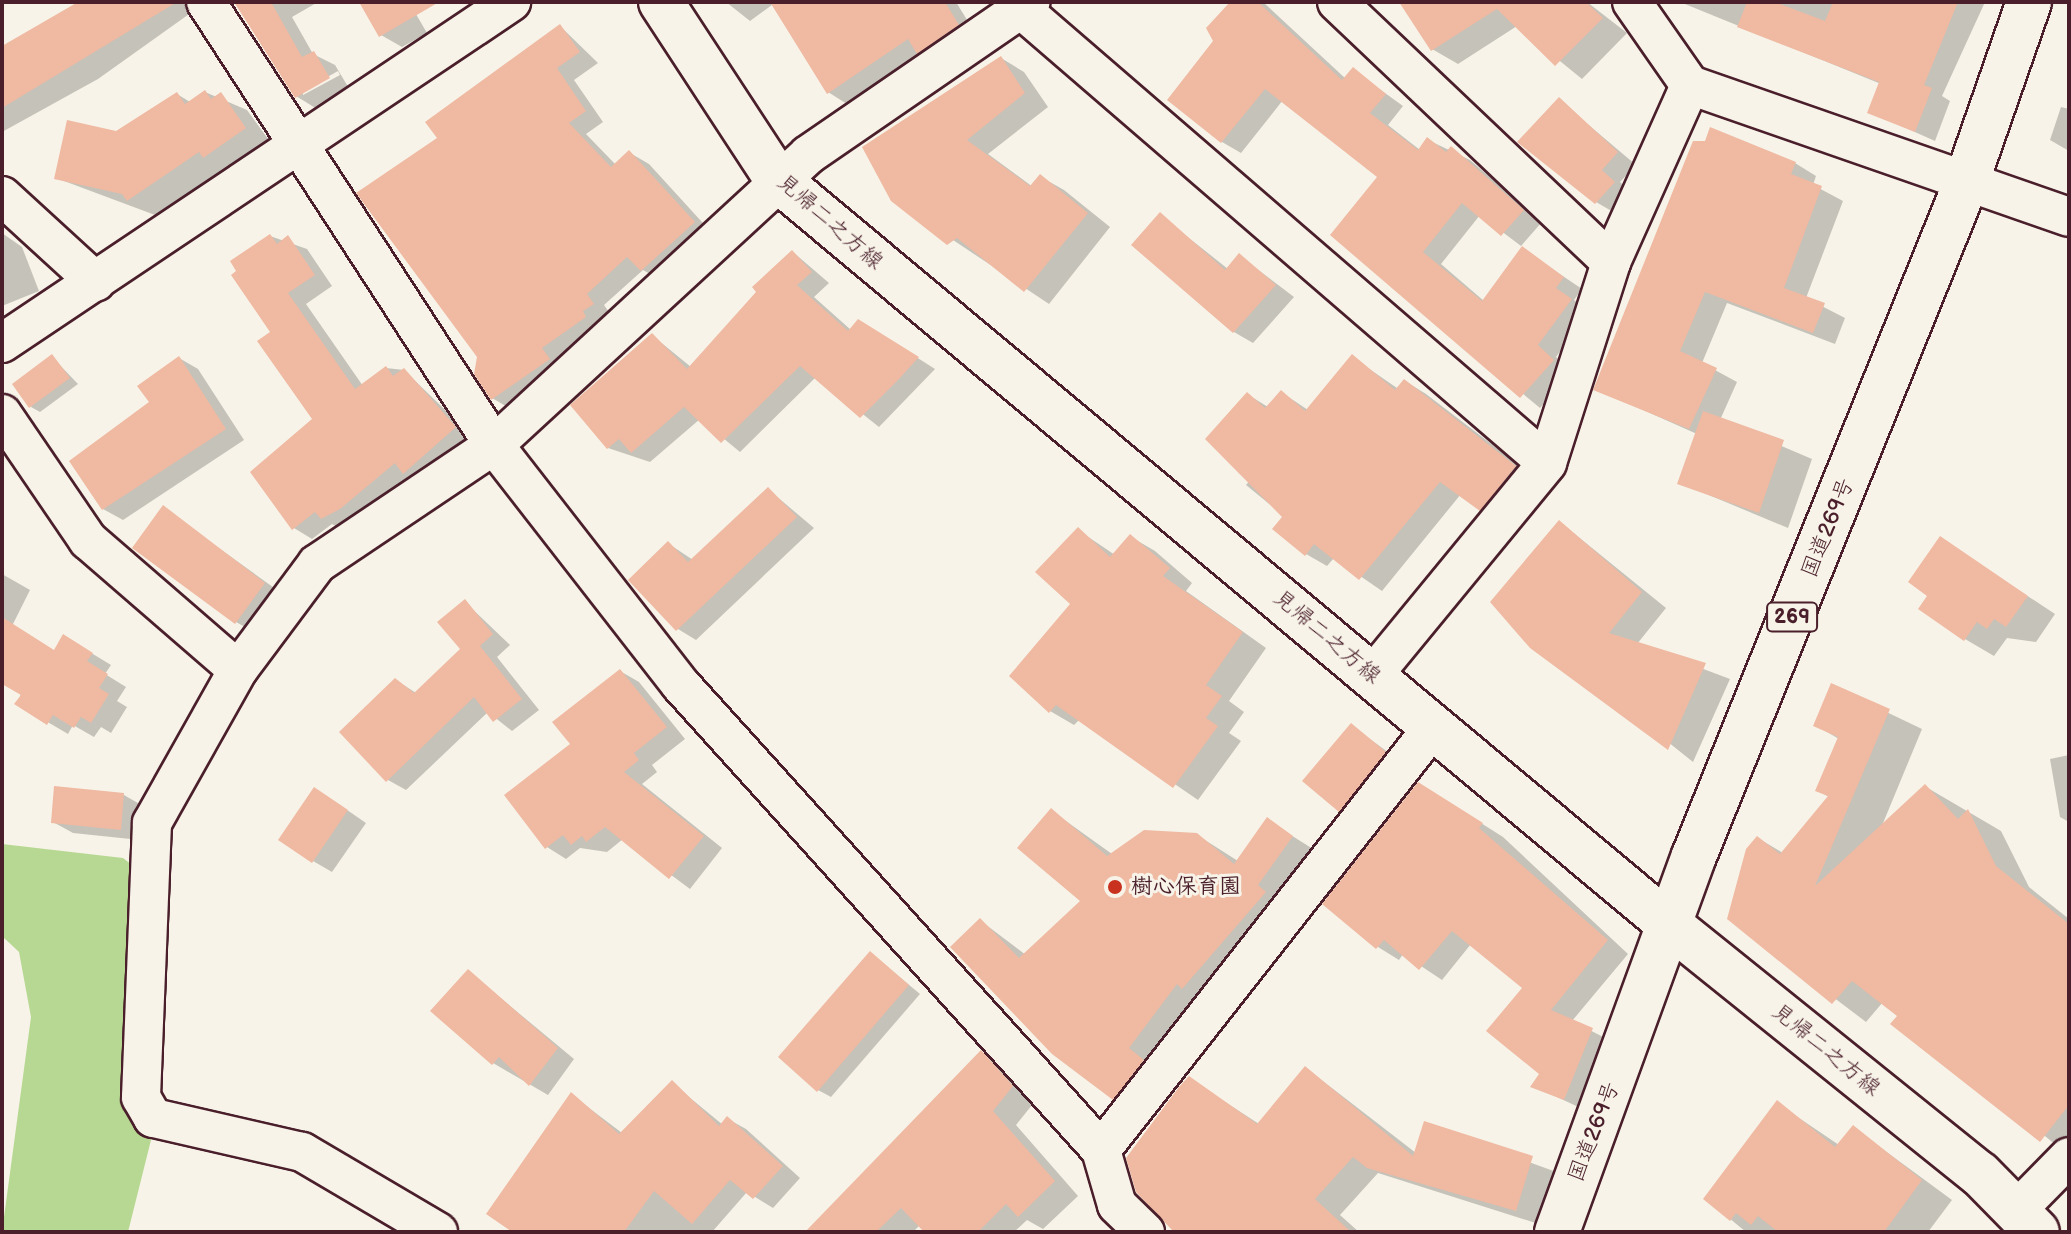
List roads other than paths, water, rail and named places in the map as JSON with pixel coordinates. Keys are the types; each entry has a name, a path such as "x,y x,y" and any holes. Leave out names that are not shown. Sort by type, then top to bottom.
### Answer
{"main road":[{"name":"見帰二之方線","path":"661,2 777,179 2027,1221"},
{"name":"国道269号","path":"1557,1232 1671,926 1966,183 2029,2"}],"street":[{"path":"206,2 296,148 494,445 680,684 1101,1150 1117,1205 1145,1232"},
{"path":"2,343 511,2"},
{"path":"1337,2 1611,262"},
{"path":"1632,2 1690,85 2069,217"},
{"path":"438,1232 302,1152 170,1127 141,1097 152,823 238,670 317,564 494,445 777,179 1021,5 1547,463"},
{"path":"1373,675 1547,463 1611,262 1690,85"},
{"path":"2,196 96,282"},
{"path":"2,414 88,540 238,670"},
{"path":"1101,1150 1434,726"},
{"path":"2027,1221 2069,1157"}],"place":[{"name":"樹心保育園","path":"1115,887"}]}
